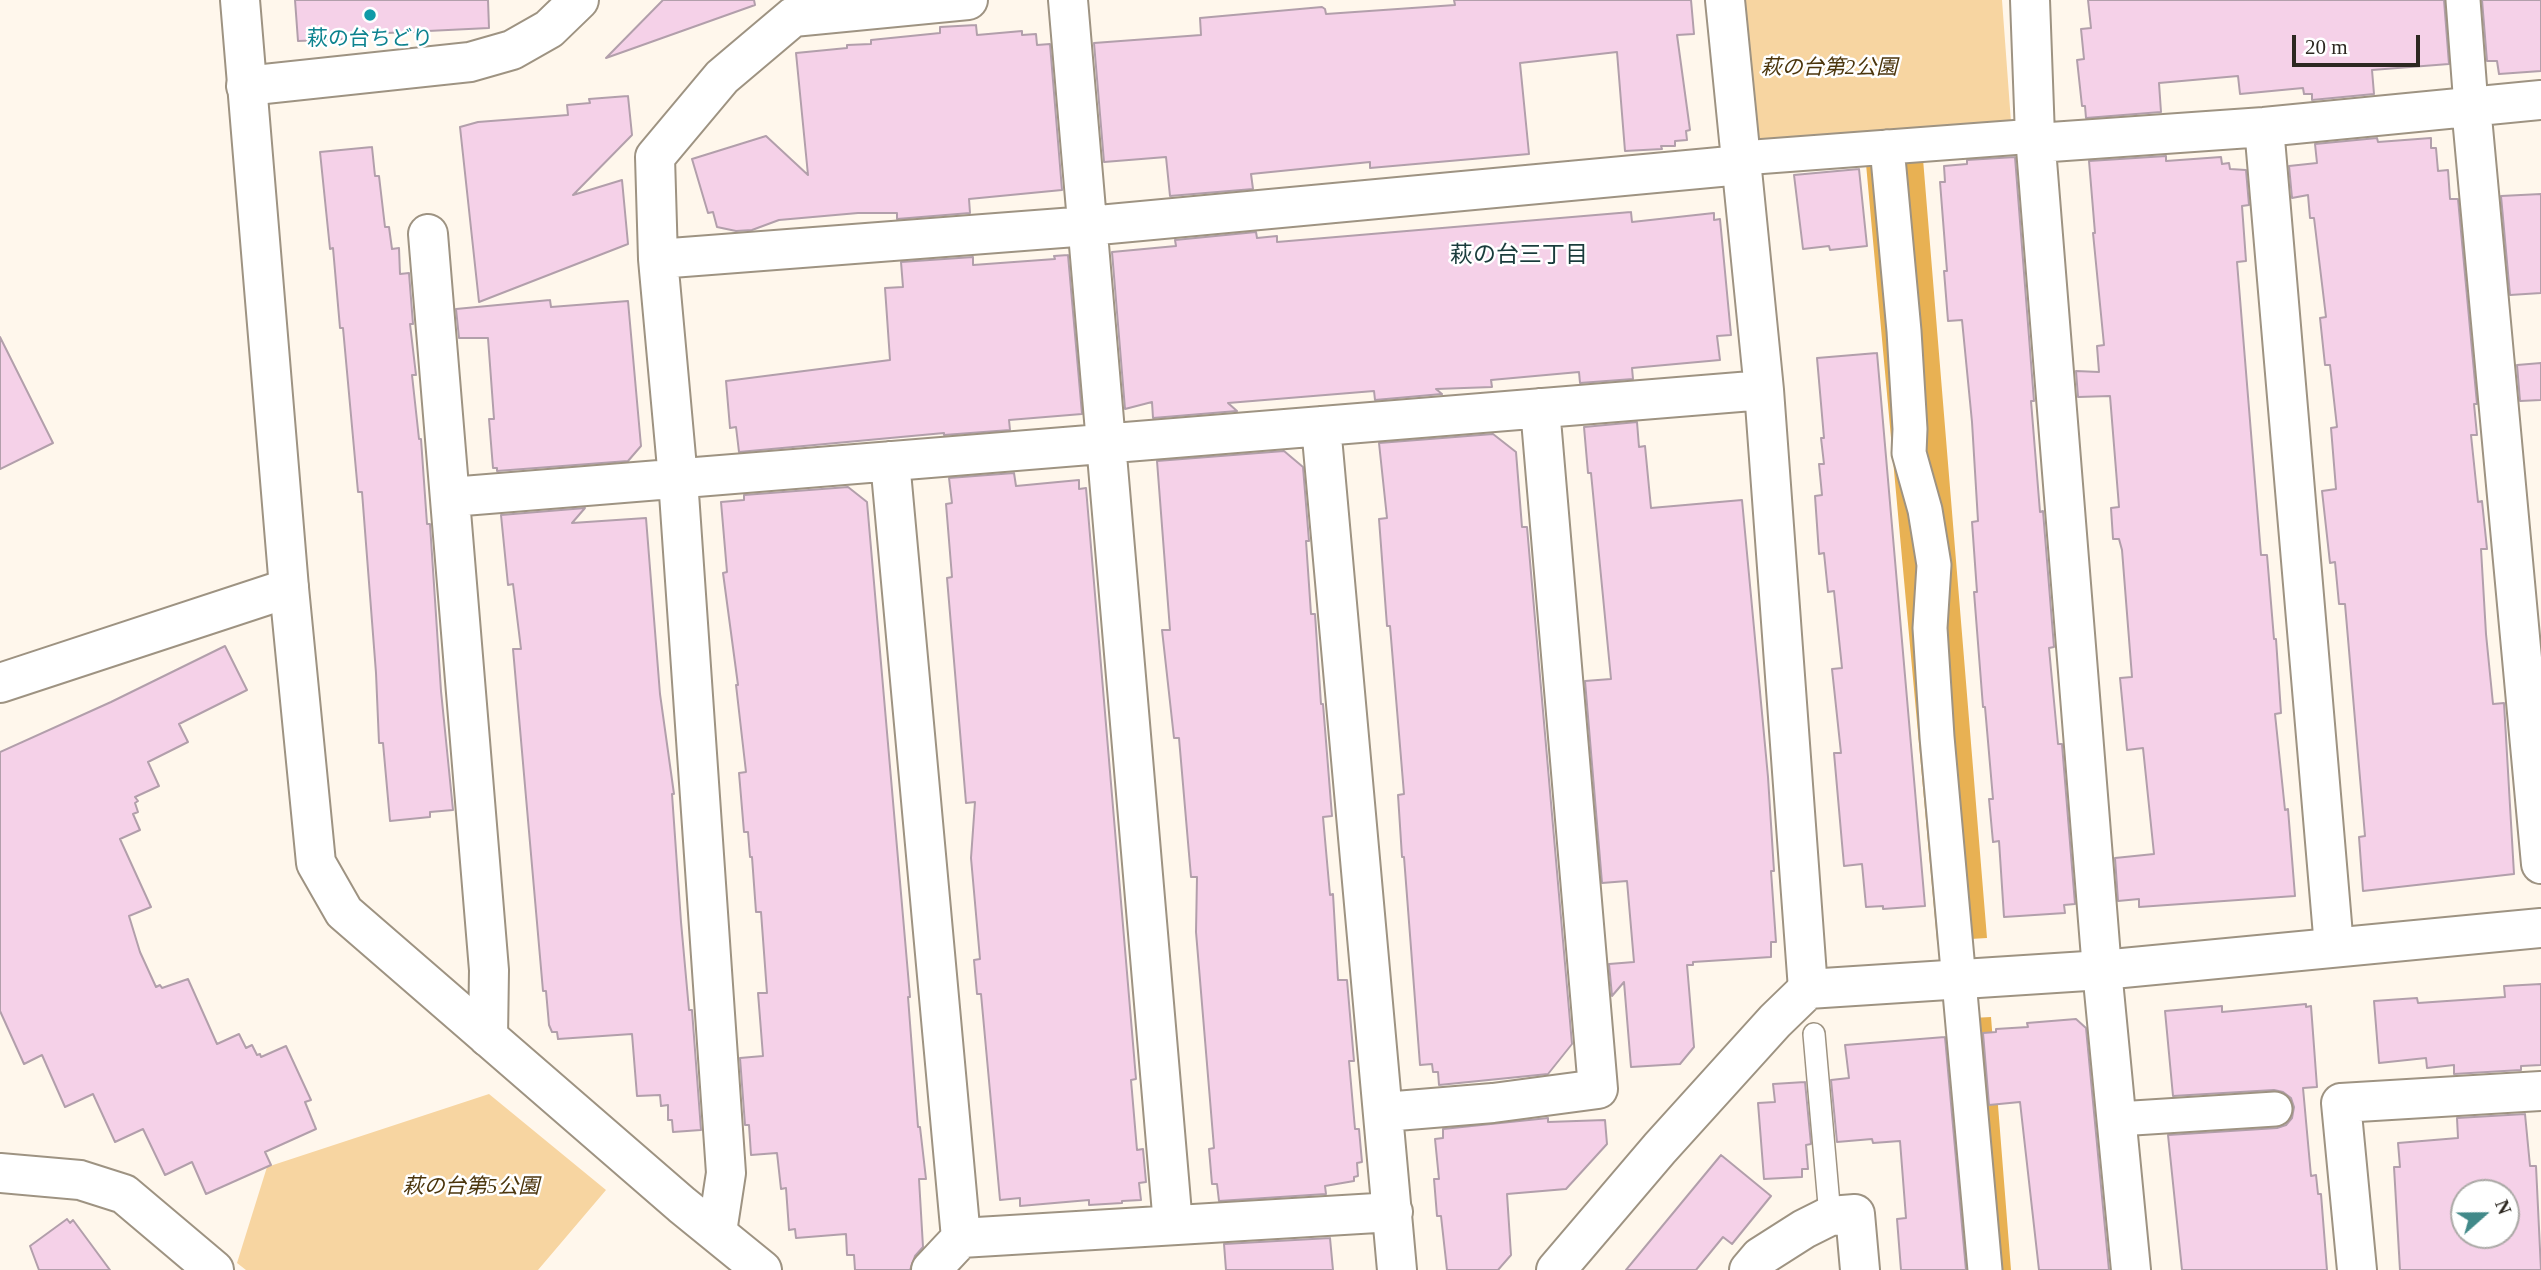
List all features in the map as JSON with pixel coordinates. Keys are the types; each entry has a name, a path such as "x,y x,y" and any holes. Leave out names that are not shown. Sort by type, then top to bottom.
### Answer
{"street":[{"path":"240,0 289,588 316,863 344,912 682,1205 762,1270"},
{"path":"246,86 470,62 512,50 549,29 579,0"},
{"path":"718,1232 726,1173 678,479 658,258 656,157 722,77 793,18 968,0"},
{"path":"1068,0 1173,1225"},
{"path":"1725,0 1764,390 1808,989"},
{"path":"2030,0 2036,140 2102,970 2131,1270"},
{"path":"2463,0 2541,864"},
{"path":"658,258 1088,226 1887,146 2264,127 2541,100"},
{"path":"2264,127 2334,947"},
{"path":"1887,146 1907,380 1909,453 1924,510 1934,565 1930,628 1936,723 1985,1270"},
{"path":"428,234 489,970 488,1037"},
{"path":"450,497 1764,390"},
{"path":"1384,1112 1493,1103 1598,1089 1540,408"},
{"path":"1321,426 1397,1270"},
{"path":"891,461 961,1238"},
{"path":"0,683 289,588"},
{"path":"1556,1270 1660,1148 1775,1021 1808,989 2102,970 2541,928"},
{"path":"2357,1270 2341,1103 2541,1091"},
{"path":"2118,1119 2275,1109"},
{"path":"0,1173 80,1180 124,1195 214,1270"},
{"path":"931,1270 961,1238 1393,1212"},
{"path":"1749,1270 1760,1257 1804,1229 1830,1216 1855,1214 1860,1270"}],"lane":[{"path":"1814,1034 1830,1216"}],"green space":[{"name":"萩の台第2公園","path":"1745,0 2002,0 2011,122 1758,142"},
{"name":"萩の台第5公園","path":"489,1094 606,1190 538,1270 246,1270 237,1263 267,1167"}],"shaded area":[{"path":"1923,159 1987,938 1937,941 1866,164"},
{"path":"1991,1017 2011,1270 1973,1270 1953,1019"}],"building":[{"name":"萩の台ちどり","path":"295,0 488,0 489,28 346,35 346,39 298,41"},
{"path":"663,0 754,0 755,5 606,58"},
{"path":"1454,0 1691,0 1694,34 1677,35 1690,130 1686,131 1687,140 1675,141 1675,146 1661,146 1662,149 1625,151 1617,52 1520,63 1529,154 1370,168 1370,162 1251,174 1253,189 1170,196 1166,157 1104,162 1094,43 1201,35 1200,18 1322,7 1326,14 1455,5"},
{"path":"2088,0 2444,0 2449,64 2372,70 2374,94 2312,100 2312,94 2304,94 2303,88 2240,94 2238,76 2159,83 2161,112 2086,118 2085,106 2082,106 2077,60 2084,59 2081,29 2091,28"},
{"path":"2482,0 2541,0 2541,71 2499,74 2497,61 2487,61"},
{"path":"976,25 977,35 1022,31 1022,35 1036,34 1037,45 1050,44 1062,190 969,199 970,213 897,219 897,213 858,213 779,220 752,230 736,231 717,227 713,212 708,213 692,159 766,136 808,175 796,53 871,44 871,40 940,33 940,27"},
{"path":"628,96 632,135 573,195 622,180 628,244 479,302 460,127 478,122 568,115 567,105 590,103 589,99"},
{"path":"2377,138 2378,142 2431,138 2431,148 2436,148 2438,171 2448,170 2450,199 2458,199 2477,404 2474,404 2477,435 2471,435 2478,502 2482,501 2487,549 2481,549 2486,634 2493,704 2504,703 2514,874 2363,891 2359,837 2365,836 2345,604 2339,604 2335,562 2330,563 2322,491 2336,489 2331,428 2337,427 2330,365 2325,365 2320,318 2326,317 2314,218 2310,218 2308,195 2292,198 2289,166 2317,163 2315,144"},
{"path":"372,147 375,176 379,176 385,227 389,227 392,249 399,248 400,274 409,273 413,324 410,324 416,375 412,375 421,439 427,524 430,524 441,691 453,810 430,812 430,817 390,821 383,743 379,743 362,492 358,492 343,328 340,328 320,152"},
{"path":"2166,156 2166,161 2221,157 2222,164 2229,163 2230,169 2246,170 2249,205 2242,206 2246,261 2237,262 2261,555 2267,555 2276,639 2281,713 2275,714 2285,810 2288,809 2295,896 2139,907 2139,899 2118,901 2115,858 2154,854 2143,748 2127,750 2120,678 2132,677 2122,550 2119,539 2113,539 2111,508 2119,507 2110,396 2078,397 2076,371 2099,372 2097,346 2104,345 2089,161"},
{"path":"2015,157 2034,401 2031,401 2054,647 2049,648 2058,744 2062,744 2075,904 2064,905 2065,913 2004,917 1999,841 1993,842 1989,799 1993,799 1974,592 1977,592 1972,522 1978,521 1972,422 1962,320 1948,321 1940,182 1945,182 1944,166 1967,164 1967,160"},
{"path":"1859,169 1867,246 1830,250 1829,246 1803,249 1794,175"},
{"path":"2541,194 2541,293 2510,295 2501,196"},
{"path":"1631,212 1632,222 1714,213 1714,220 1720,219 1731,335 1717,336 1720,360 1632,368 1633,379 1580,383 1579,372 1491,380 1492,387 1436,389 1442,394 1375,400 1374,391 1228,403 1237,411 1153,418 1152,402 1125,409 1112,252 1176,246 1175,240 1256,232 1257,238 1277,236 1277,242"},
{"path":"1068,255 1082,414 1009,420 1010,430 944,433 739,452 736,427 730,428 726,381 890,360 885,288 903,287 901,262 973,257 973,265 1055,259 1054,256"},
{"path":"550,300 551,307 628,301 641,446 628,461 497,471 497,468 493,468 489,419 494,419 488,338 459,338 456,309"},
{"path":"0,337 53,443 0,469"},
{"path":"1877,353 1925,906 1883,909 1883,906 1866,907 1862,864 1844,866 1834,753 1841,753 1832,669 1842,668 1834,591 1828,592 1824,553 1819,554 1815,496 1822,495 1819,464 1824,464 1817,358"},
{"path":"2541,363 2541,400 2520,401 2517,365"},
{"path":"1637,422 1639,447 1645,446 1651,508 1742,500 1768,777 1776,942 1771,942 1771,957 1693,962 1693,965 1687,965 1694,1047 1680,1064 1631,1067 1624,982 1612,996 1609,964 1634,962 1627,881 1602,883 1585,681 1611,679 1584,427"},
{"path":"1493,434 1516,452 1522,527 1527,527 1572,1044 1548,1074 1439,1085 1438,1072 1433,1072 1432,1064 1420,1065 1398,795 1404,794 1379,519 1387,518 1379,443"},
{"path":"1284,451 1303,467 1311,614 1315,614 1332,816 1323,817 1330,895 1333,894 1338,980 1347,980 1354,1061 1349,1061 1355,1129 1359,1129 1362,1162 1357,1163 1358,1176 1354,1177 1354,1181 1325,1186 1326,1194 1219,1201 1217,1184 1212,1184 1209,1149 1214,1148 1196,932 1197,877 1191,877 1179,738 1174,738 1162,630 1170,630 1157,461"},
{"path":"1014,473 1016,486 1079,480 1079,489 1086,488 1136,1079 1131,1080 1137,1150 1143,1149 1146,1182 1139,1183 1141,1200 1089,1205 1089,1200 1020,1206 1020,1198 1000,1200 981,994 977,994 974,960 980,959 971,858 975,802 966,803 947,578 952,577 946,504 952,503 949,478"},
{"path":"848,487 867,502 910,997 918,1127 926,1179 919,1179 923,1247 915,1256 910,1270 855,1270 854,1255 847,1255 846,1234 796,1238 795,1229 789,1230 786,1188 781,1189 777,1153 751,1155 749,1125 745,1125 740,1058 763,1056 758,993 767,993 761,912 756,912 752,857 748,832 744,832 739,773 746,772 723,573 727,572 721,502 744,500 744,495"},
{"path":"585,508 572,523 646,518 660,694 674,794 681,922 689,1010 692,1010 701,1130 673,1132 672,1120 668,1120 668,1105 661,1106 660,1095 637,1096 632,1034 558,1039 557,1032 552,1032 549,1025 546,991 543,991 513,649 521,649 513,584 508,585 501,515"},
{"path":"225,646 247,690 179,724 188,742 148,762 159,786 135,797 138,801 135,803 138,812 133,814 140,830 120,839 151,907 129,916 140,952 156,987 160,985 162,988 188,979 217,1044 239,1034 246,1048 252,1045 261,1057 286,1046 311,1100 305,1102 316,1129 265,1152 271,1165 206,1194 192,1162 165,1175 143,1129 115,1142 93,1094 65,1107 42,1055 24,1064 0,1011 0,752"},
{"path":"2541,984 2541,1065 2521,1066 2521,1070 2454,1074 2454,1065 2427,1068 2426,1058 2379,1063 2374,1001 2417,998 2418,1003 2505,997 2504,986"},
{"path":"2306,1004 2306,1007 2311,1006 2317,1087 2303,1088 2311,1176 2316,1175 2318,1194 2321,1194 2327,1270 2182,1270 2168,1135 2277,1128 2286,1125 2292,1118 2294,1107 2291,1098 2274,1090 2173,1096 2165,1011 2222,1006 2222,1012"},
{"path":"2076,1019 2086,1028 2109,1270 2039,1270 2020,1102 1989,1105 1983,1033 1996,1032 1996,1029 2028,1027 2027,1023"},
{"path":"1945,1037 1966,1270 1901,1270 1897,1219 1906,1218 1900,1141 1873,1143 1872,1139 1837,1142 1831,1080 1849,1078 1845,1045"},
{"path":"1805,1082 1811,1144 1806,1145 1808,1169 1802,1169 1802,1177 1764,1179 1758,1103 1775,1102 1773,1084"},
{"path":"2525,1114 2530,1166 2536,1166 2541,1270 2400,1270 2394,1167 2400,1167 2398,1143 2458,1138 2457,1118"},
{"path":"1548,1118 1548,1122 1605,1120 1607,1144 1566,1189 1507,1194 1511,1255 1498,1270 1447,1270 1441,1216 1437,1216 1434,1179 1439,1179 1435,1139 1443,1138 1443,1129"},
{"path":"1721,1155 1771,1196 1732,1244 1723,1237 1696,1270 1626,1270"},
{"path":"67,1219 70,1223 73,1220 110,1270 39,1270 30,1246"},
{"path":"1330,1238 1333,1270 1226,1270 1224,1244"}],"place":[{"name":"萩の台ちどり","path":"370,15"}],"district":[{"name":"萩の台三丁目","path":"1519,256"}]}
